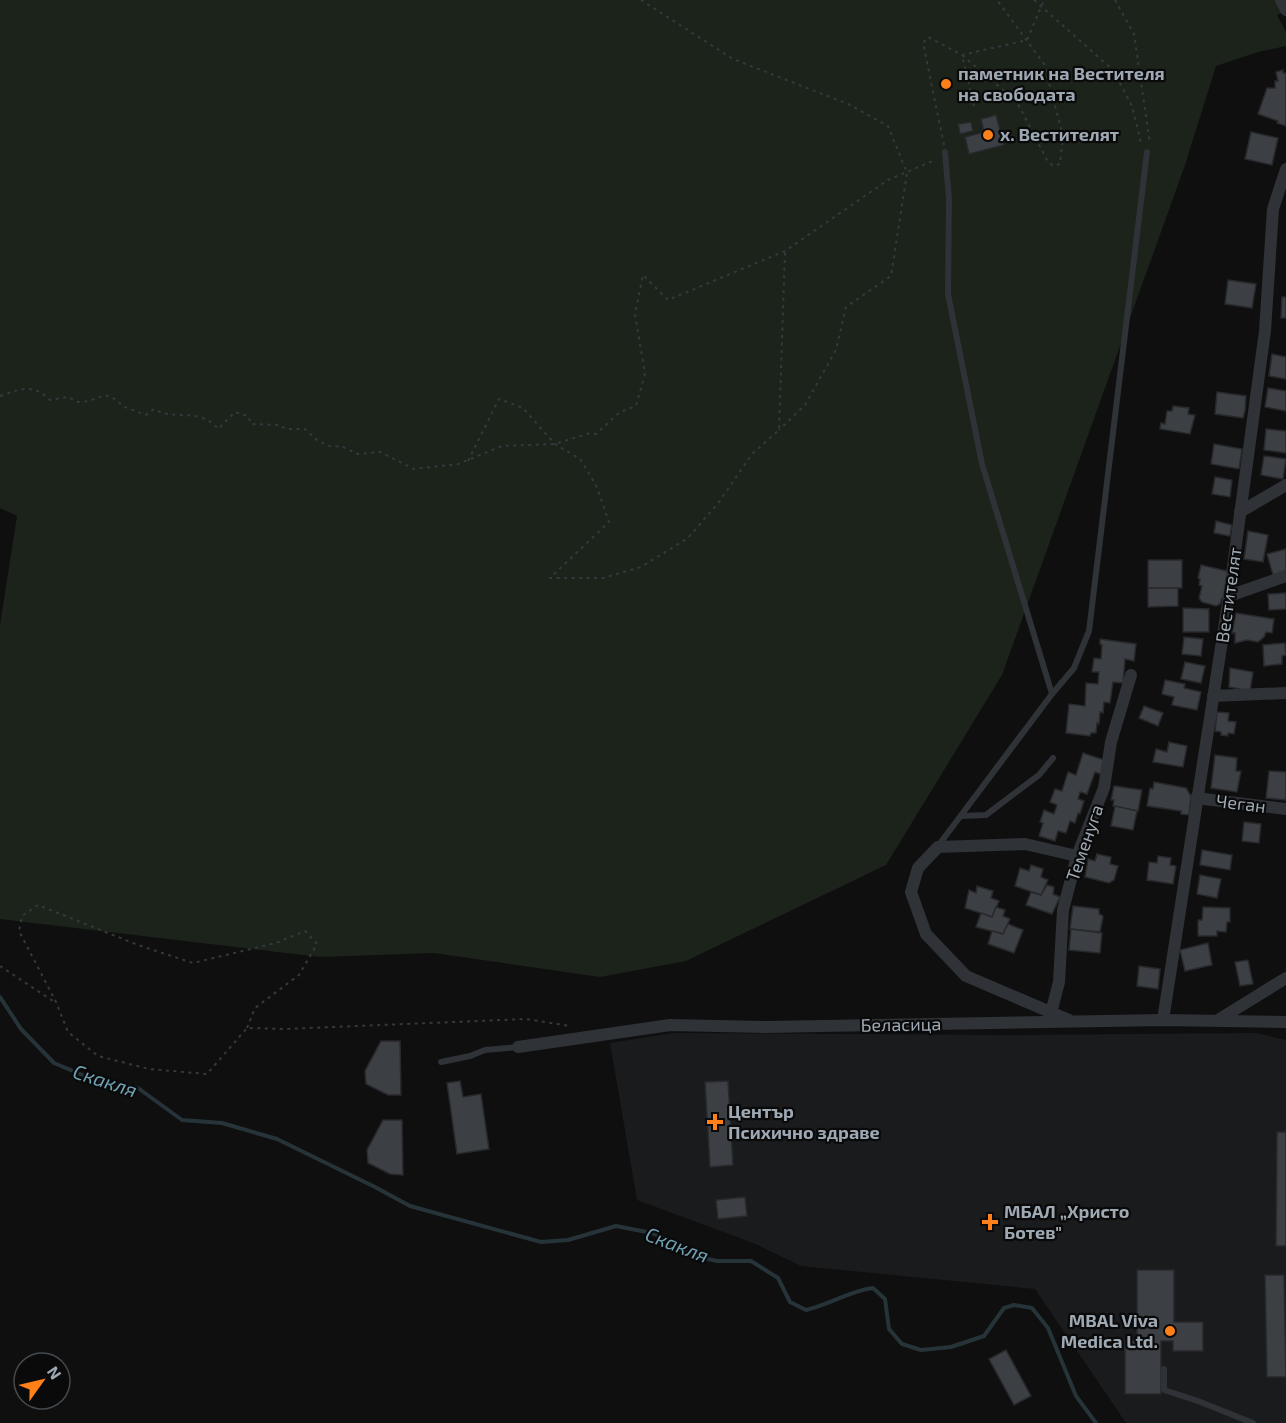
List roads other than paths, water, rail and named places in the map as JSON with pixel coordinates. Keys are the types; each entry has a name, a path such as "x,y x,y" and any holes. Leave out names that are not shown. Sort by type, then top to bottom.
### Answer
{"street":[{"path":"1281,0 1286,10"},
{"name":"Вестителят","path":"1163,1020 1229,596 1265,331 1273,209 1286,169"},
{"path":"1240,512 1286,485"},
{"path":"1229,596 1284,577"},
{"name":"Теменуга","path":"1051,1013 1059,982 1063,910 1077,856 1104,788 1111,742 1131,675"},
{"path":"1213,696 1286,693"},
{"name":"Чеган","path":"1196,798 1282,809"},
{"path":"1075,1023 966,976 926,934 911,892 918,868 938,847 1025,844 1077,856"},
{"path":"1217,1021 1286,978"},
{"name":"Беласица","path":"518,1047 670,1025 766,1027 1163,1020 1286,1022"}],"lane":[{"path":"945,152 950,199 948,294 982,464 1052,694"},
{"path":"938,847 1074,668 1089,631 1147,152"},
{"path":"962,816 986,815 1039,775 1053,758"},
{"path":"441,1062 470,1056 485,1050 518,1047"},
{"path":"1164,1369 1164,1390 1253,1423"}],"waterway":[{"name":"Скакля","path":"0,997 21,1029 54,1063 92,1079 138,1088 182,1120 222,1123 277,1139 410,1206 541,1242 568,1240 616,1226 652,1233 676,1243 690,1255 717,1261 751,1261 778,1278 790,1302 806,1310 873,1288 885,1299 889,1329 902,1344 921,1350 951,1347 984,1336 1004,1308 1014,1305 1032,1308 1048,1328 1076,1396 1096,1423"}],"place":[{"name":"паметник на Вестителя на свободата","path":"946,84"},
{"name":"х. Вестителят","path":"988,135"},
{"name":"Център Психично здраве","path":"715,1122"},
{"name":"МБАЛ „Христо Ботев\"","path":"990,1222"},
{"name":"MBAL Viva Medica Ltd.","path":"1170,1331"}]}
